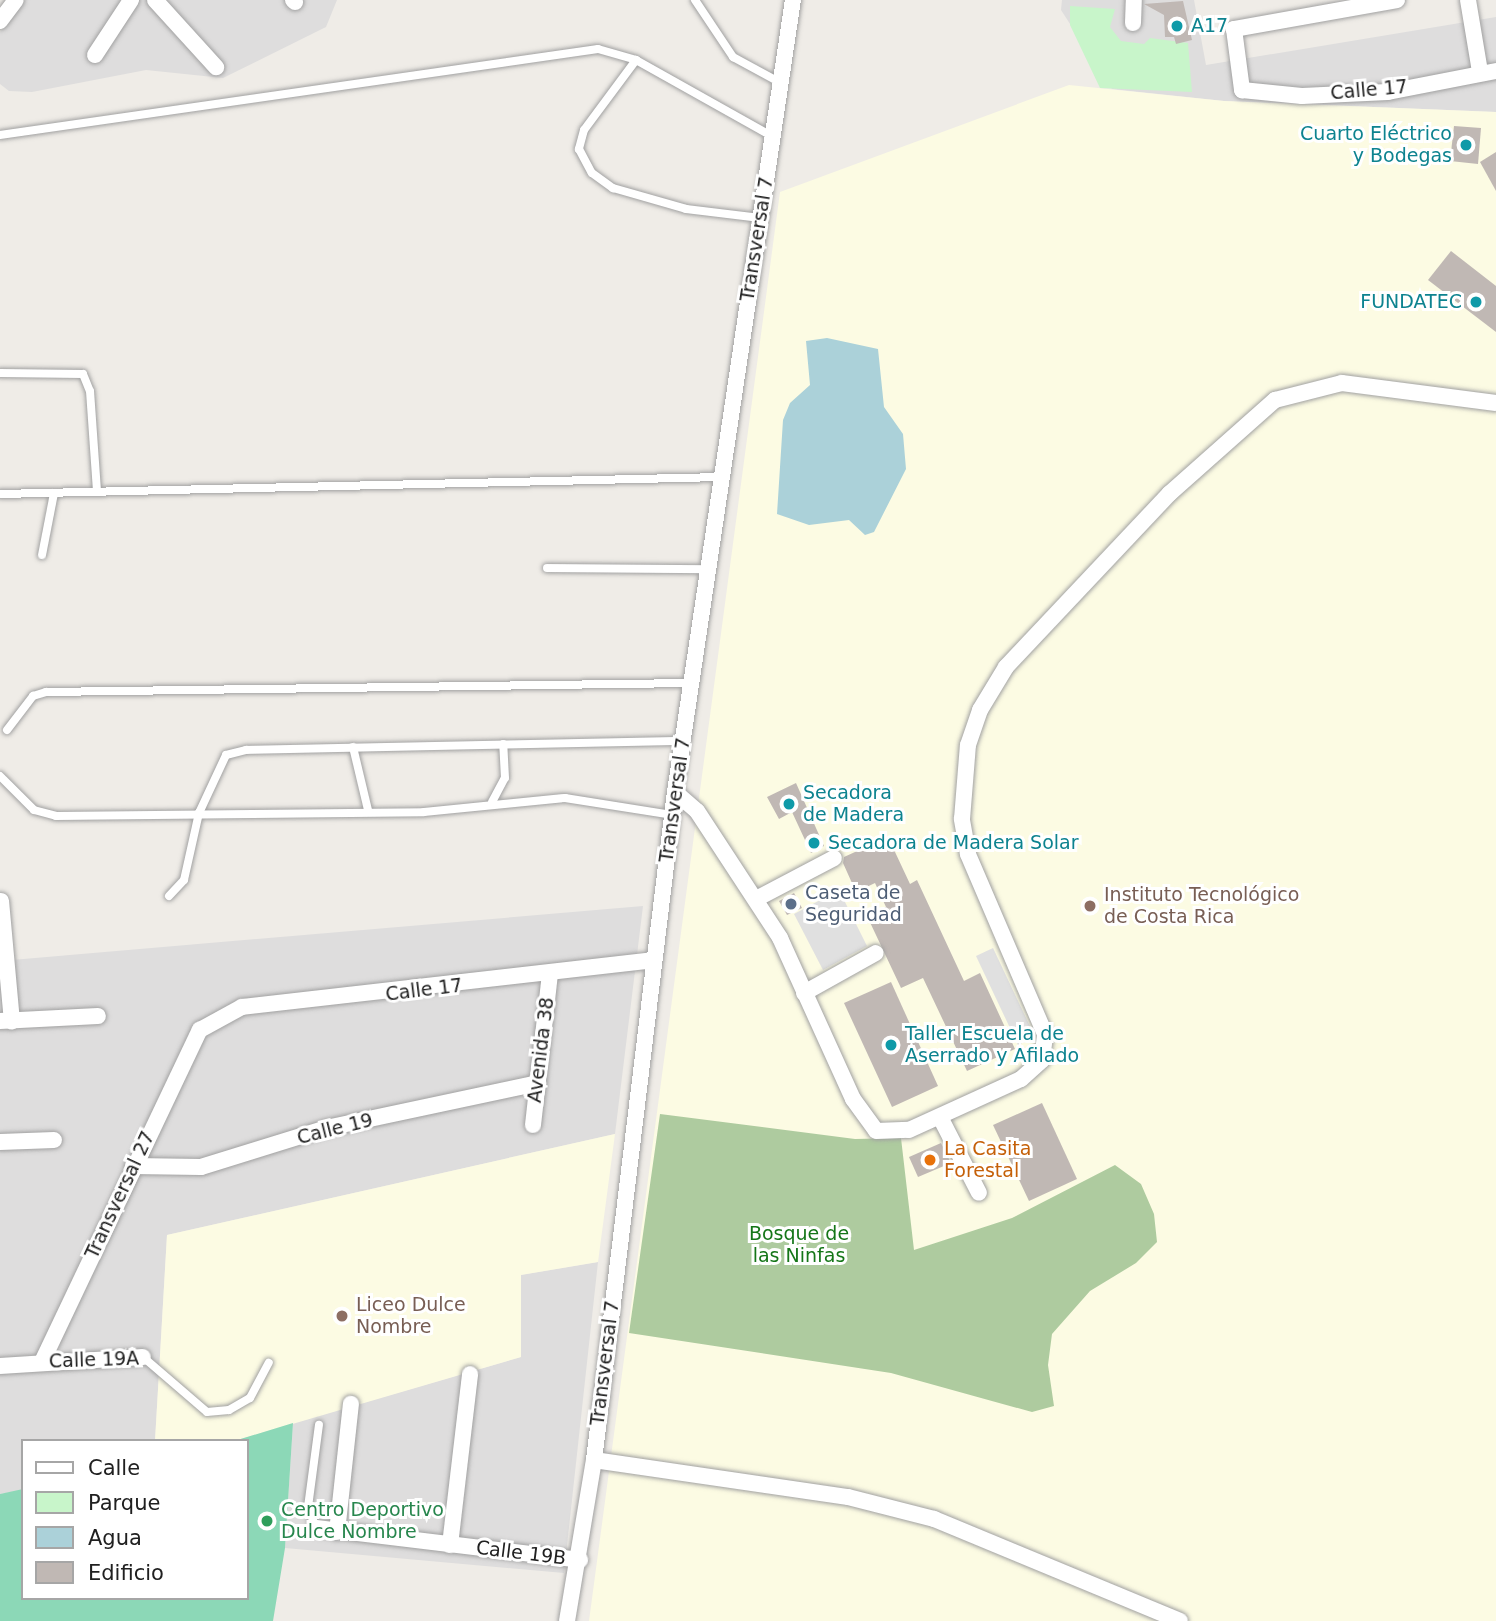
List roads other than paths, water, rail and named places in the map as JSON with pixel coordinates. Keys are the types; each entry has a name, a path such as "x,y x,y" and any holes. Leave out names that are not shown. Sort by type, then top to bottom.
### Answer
{"street":[{"path":"0,21 16,0"},
{"path":"95,55 131,0"},
{"path":"155,0 216,66"},
{"name":"Transversal 7","path":"574,1602 594,1460 675,792 793,0"},
{"path":"1133,23 1134,0"},
{"name":"Calle 17","path":"1397,0 1234,29 1242,90 1302,96 1388,92 1488,71"},
{"path":"1468,0 1488,71"},
{"path":"675,792 697,811 756,899 868,1125 892,1133 940,1117 1021,1079 1046,1048 1036,1007 968,854 962,818 968,745 980,710 1006,667 1169,494 1275,400 1342,383 1496,403"},
{"path":"756,899 834,858"},
{"path":"1,901 6,1021 98,1016"},
{"path":"804,993 876,953"},
{"name":"Calle 17","path":"200,1030 242,1007 550,974 653,960"},
{"name":"Avenida 38","path":"533,1125 550,974"},
{"name":"Transversal 27","path":"43,1362 133,1166 200,1030"},
{"name":"Calle 19","path":"133,1166 201,1167 327,1128 537,1083"},
{"path":"940,1117 979,1193"},
{"path":"0,1142 54,1140"},
{"name":"Calle 19A","path":"0,1366 143,1357"},
{"path":"450,1545 470,1374"},
{"path":"337,1532 351,1404"},
{"path":"594,1460 848,1497 934,1519 1180,1621"},
{"name":"Calle 19B","path":"316,1528 580,1560"},
{"path":"567,1621 574,1602"},
{"path":"574,1602 578,1621"}],"lane":[{"path":"695,0 733,57 781,83"},
{"path":"0,135 598,49 636,60 773,137"},
{"path":"636,60 584,130 579,149 592,173 613,188 687,209 760,218"},
{"path":"0,373 83,374 90,391 97,492"},
{"path":"0,495 722,477"},
{"path":"42,555 54,493"},
{"path":"547,568 708,569"},
{"path":"7,730 33,696 46,692 692,683"},
{"path":"169,897 184,880 200,813 226,755 353,747 683,741"},
{"path":"492,802 505,778 503,744"},
{"path":"353,747 368,810"},
{"path":"0,776 34,810 56,816 368,810 424,812 492,802 565,798 672,815"},
{"name":"Calle 19A","path":"143,1357 207,1412 229,1410 250,1398 269,1363"},
{"name":"Calle 19B","path":"316,1528 308,1507 319,1425"}],"water":[{"path":"827,338 878,349 884,407 903,434 906,469 874,532 865,535 849,520 809,525 777,514 783,420 790,403 810,385 806,341"}],"place":[{"name":"A17","path":"1177,26"},
{"name":"Cuarto Eléctrico y Bodegas","path":"1466,145"},
{"name":"FUNDATEC","path":"1476,302"},
{"name":"Secadora de Madera","path":"789,804"},
{"name":"Secadora de Madera Solar","path":"814,843"},
{"name":"Caseta de Seguridad","path":"791,904"},
{"name":"Instituto Tecnológico de Costa Rica","path":"1090,906"},
{"name":"Taller Escuela de Aserrado y Afilado","path":"891,1045"},
{"name":"La Casita Forestal","path":"930,1160"},
{"name":"Liceo Dulce Nombre","path":"342,1316"},
{"name":"Centro Deportivo Dulce Nombre","path":"267,1521"}],"park label":[{"name":"Bosque de las Ninfas","path":"799,1245"}]}
